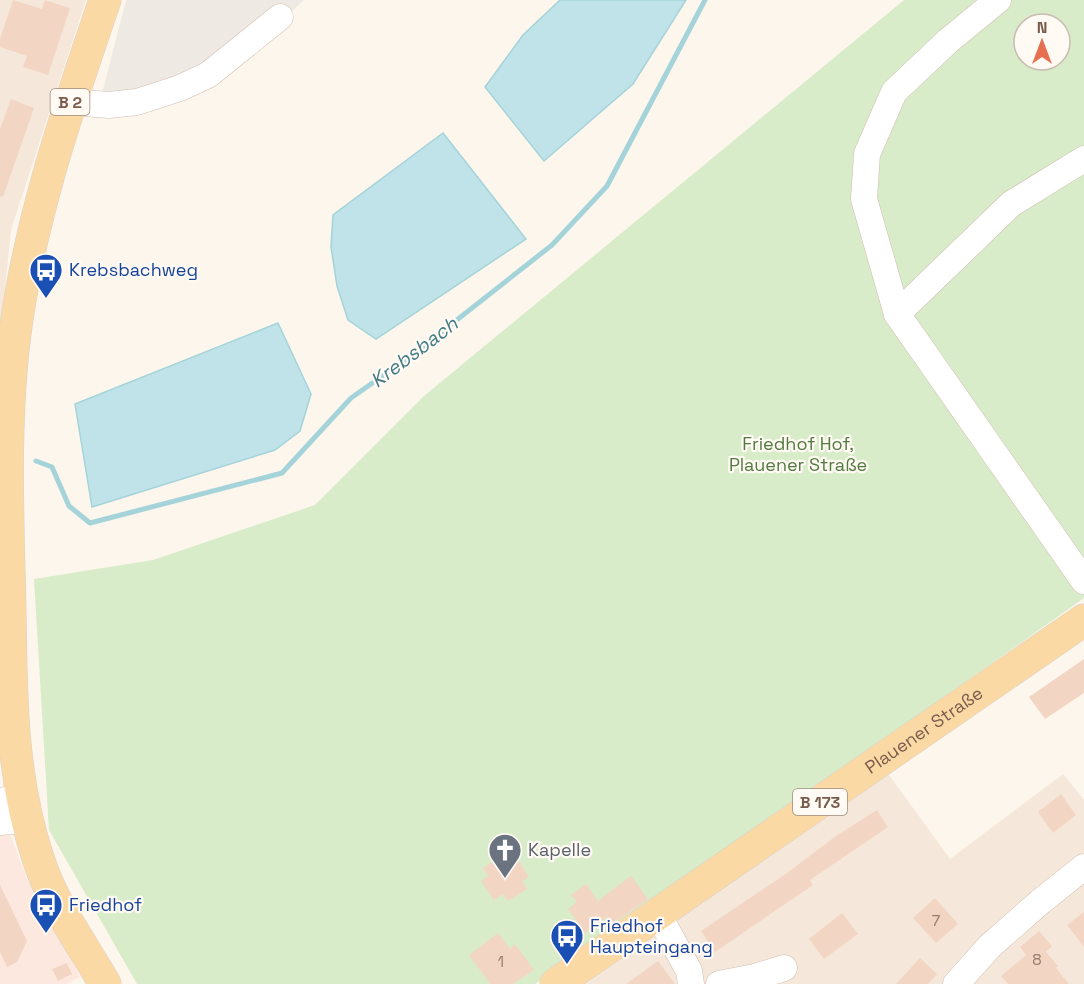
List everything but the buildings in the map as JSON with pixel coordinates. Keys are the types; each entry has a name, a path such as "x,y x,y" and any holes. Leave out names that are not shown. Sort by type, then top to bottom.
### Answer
{"main road":[{"name":"B 2","path":"105,0 70,102 41,206 22,290 5,384 8,505 5,617 6,706 15,757 12,810 55,898 105,984"},
{"name":"Plauener Straße","path":"556,984 1084,620"}],"street":[{"path":"998,0 948,40 894,92 867,154 864,199 897,314 1084,581"},
{"path":"70,102 109,105 137,102 180,88 215,70 280,17"},
{"path":"897,314 1011,204 1084,159"},
{"path":"956,984 990,946 1084,867"},
{"path":"658,914 689,971 691,984"},
{"path":"719,984 755,977 784,968"}],"shaded area":[{"path":"0,0 86,0 11,230 0,340"},
{"path":"126,0 304,0 226,73 97,113"},
{"path":"887,772 950,859 1063,774 1084,800 1084,984 586,984"},
{"path":"0,807 27,879 80,977 67,984 0,984"}],"green space":[{"name":"Friedhof Hof, Plauener Straße","path":"904,0 1084,0 1084,598 642,911 535,984 137,984 49,830 34,579 153,560 315,505 424,396"}],"water":[{"path":"560,0 686,0 633,84 544,161 485,87 523,35"},
{"path":"443,133 526,239 376,339 348,320 337,286 331,247 333,215"},
{"path":"278,323 311,394 300,431 275,450 92,507 75,404"}],"waterway":[{"name":"Krebsbach","path":"36,461 52,467 69,506 90,523 282,473 351,398 411,356 552,245 607,186 705,0"}],"place":[{"name":"Krebsbachweg","path":"46,299"},
{"name":"Kapelle","path":"505,879"},
{"name":"Friedhof","path":"46,934"},
{"name":"Friedhof Haupteingang","path":"567,965"}]}
